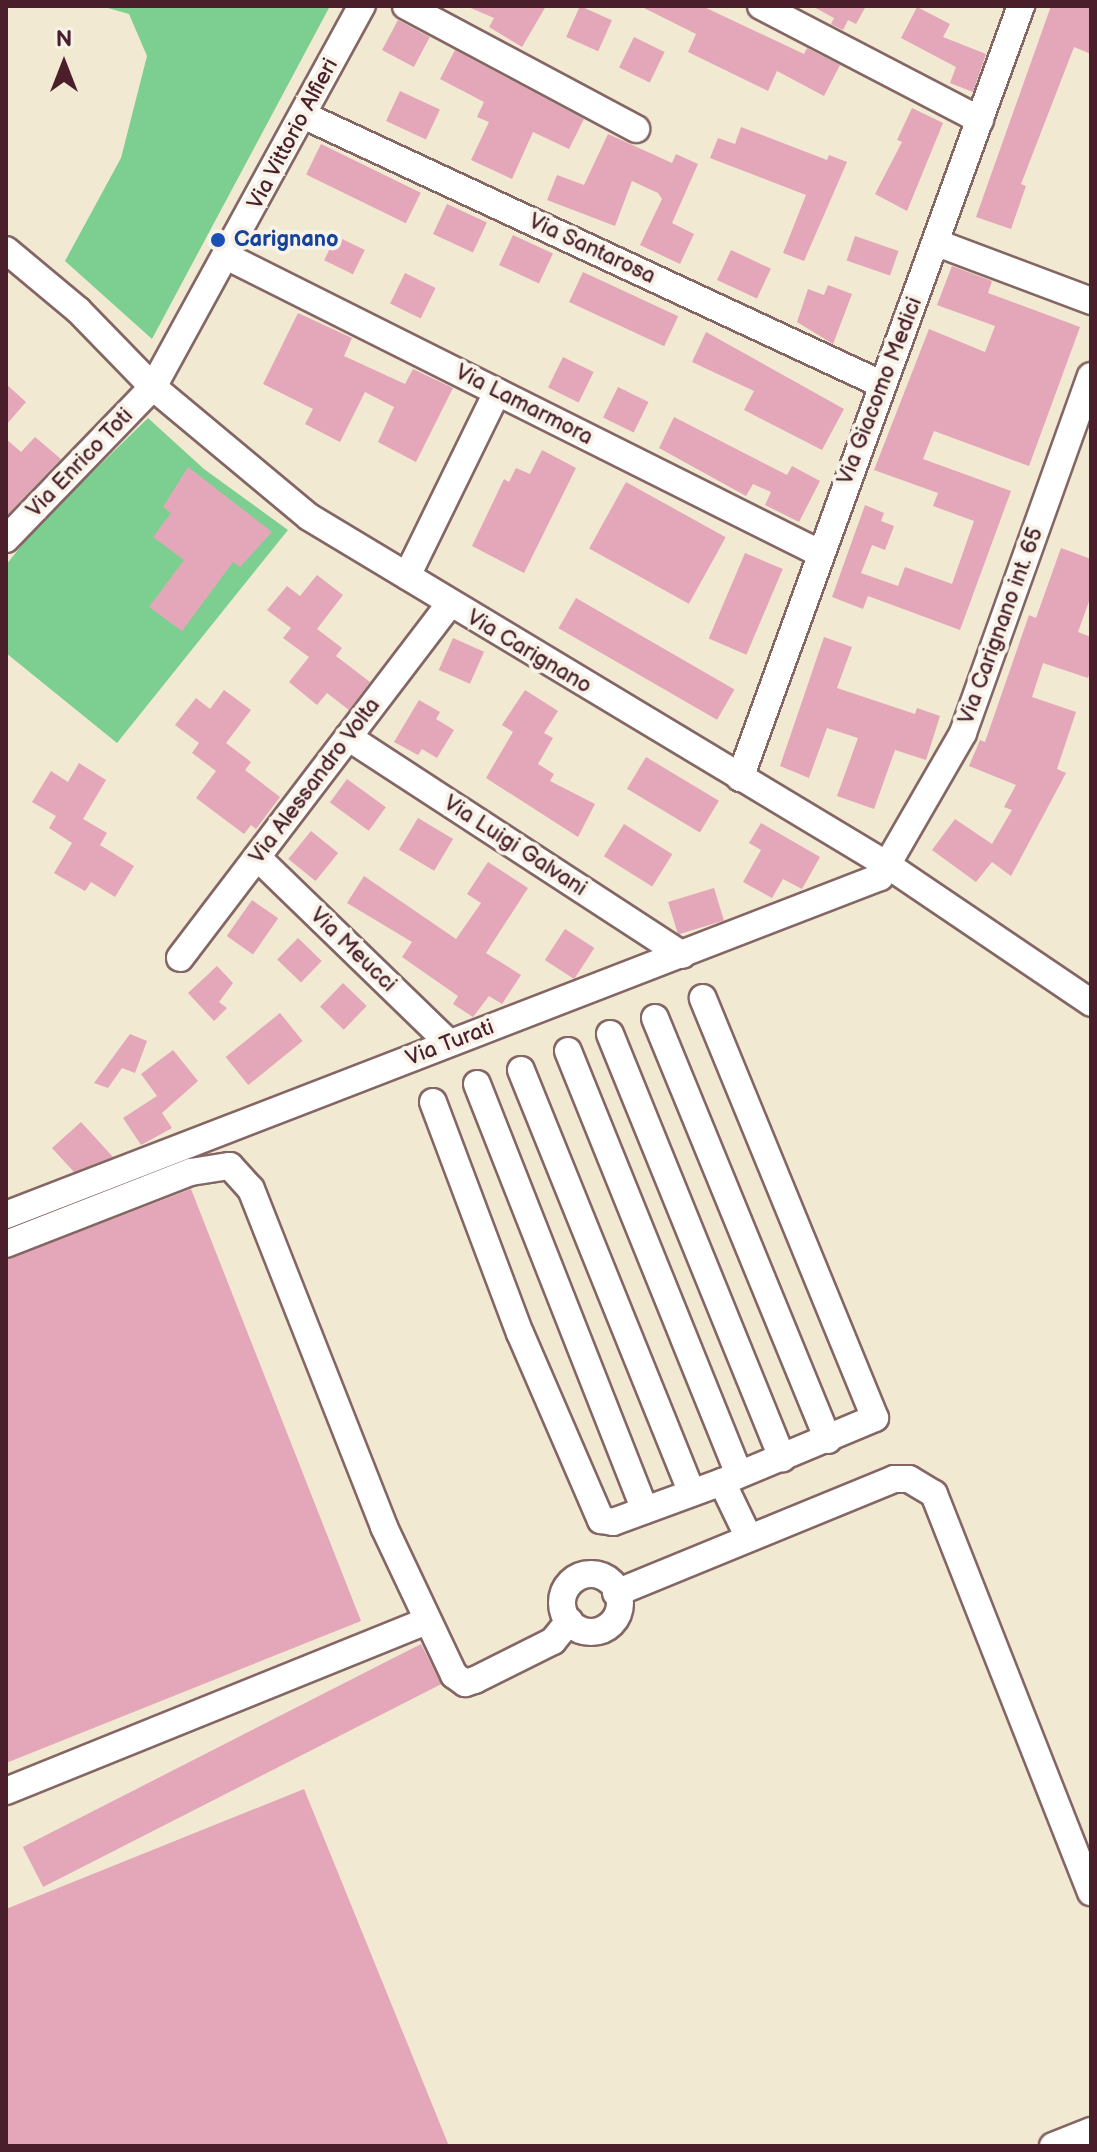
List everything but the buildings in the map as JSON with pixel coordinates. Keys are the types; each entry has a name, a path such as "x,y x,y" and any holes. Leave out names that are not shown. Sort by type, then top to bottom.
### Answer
{"street":[{"name":"Via Vittorio Alfieri","path":"153,387 228,257 362,6"},
{"path":"406,6 636,129"},
{"path":"761,6 980,120"},
{"name":"Via Giacomo Medici","path":"740,778 819,553 937,243 1021,6"},
{"name":"Via Santarosa","path":"303,115 881,384"},
{"path":"937,243 1091,301"},
{"name":"Via Carignano","path":"6,250 78,310 153,387 309,517 889,866 1091,1003"},
{"name":"Via Lamarmora","path":"228,257 819,553"},
{"name":"Via Carignano int. 65","path":"889,866 963,733 1091,376"},
{"name":"Via Enrico Toti","path":"6,539 153,387"},
{"path":"407,576 497,392"},
{"name":"Via Alessandro Volta","path":"180,958 450,603"},
{"name":"Via Luigi Galvani","path":"348,737 682,955"},
{"name":"Via Meucci","path":"257,857 449,1043"},
{"name":"Via Turati","path":"6,1215 879,878 889,866"},
{"path":"433,1102 520,1333 601,1520 613,1522 731,1478 875,1418 703,998"},
{"path":"655,1018 828,1440"},
{"path":"610,1034 782,1458"},
{"path":"568,1051 731,1478 749,1538"},
{"path":"521,1070 692,1493"},
{"path":"477,1084 645,1510"},
{"path":"6,1244 191,1172 230,1166 251,1189 425,1622 465,1683 553,1641 569,1621"},
{"path":"616,1593 901,1478 934,1494 1091,1892"},
{"path":"601,1574 612,1581 616,1593 621,1603 612,1624 590,1632 569,1621 562,1597 576,1577 601,1574"},
{"path":"6,1791 425,1622"},
{"path":"1053,2146 1091,2131"}],"green space":[{"path":"101,6 330,6 152,339 65,261 121,158 147,56 129,14"},
{"path":"148,418 204,469 288,530 117,743 6,653 6,565 36,527"}],"place":[{"name":"Carignano","path":"218,240"}]}
